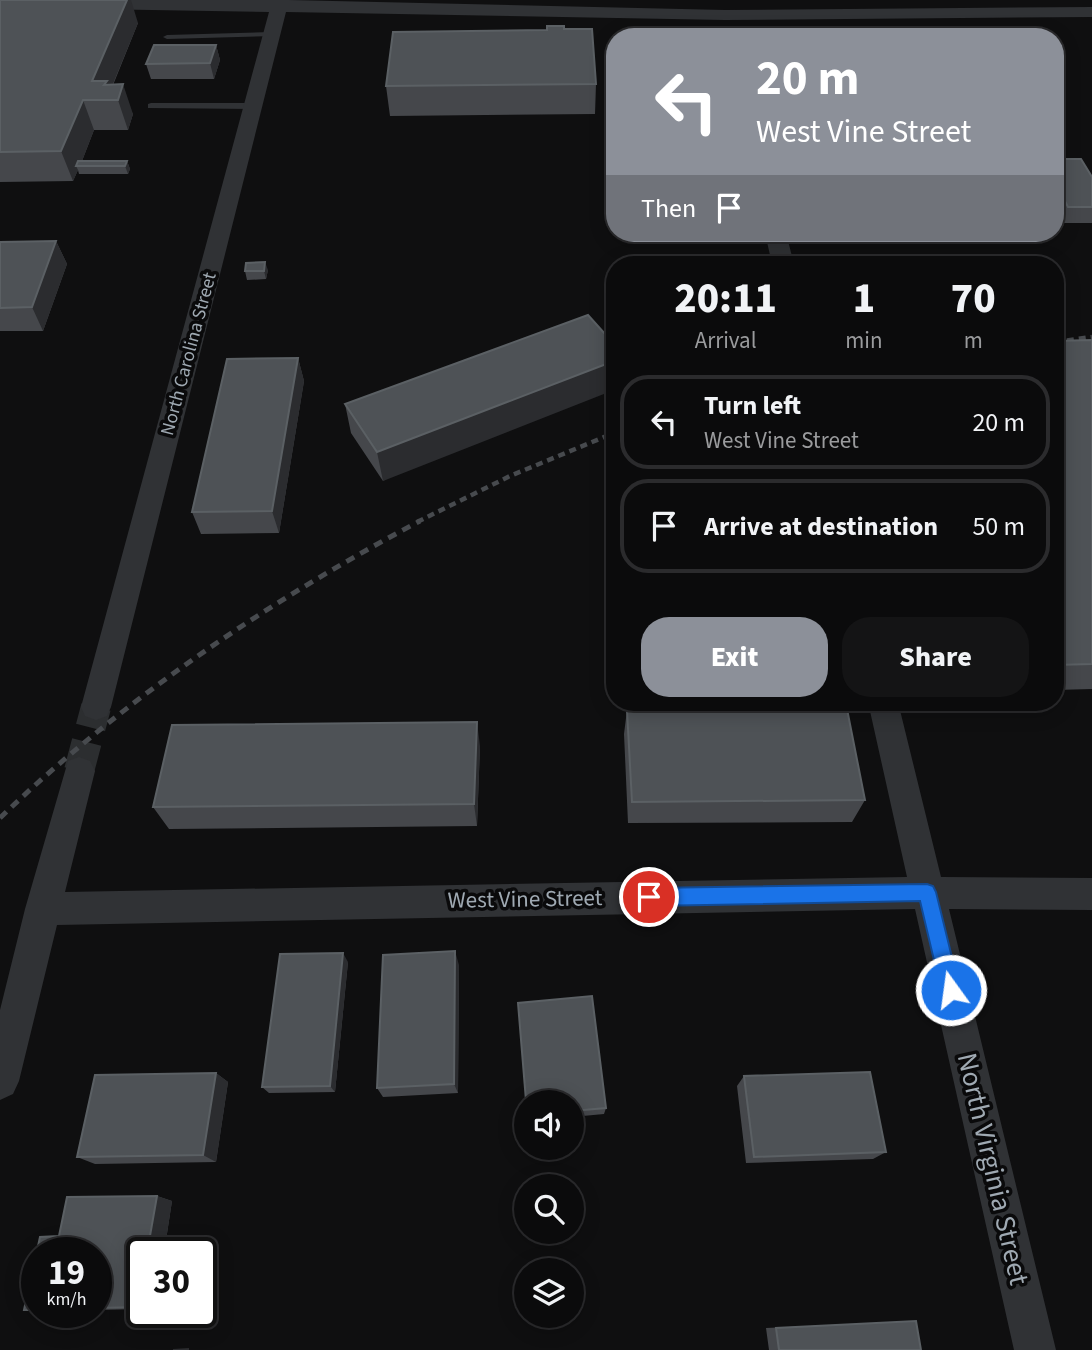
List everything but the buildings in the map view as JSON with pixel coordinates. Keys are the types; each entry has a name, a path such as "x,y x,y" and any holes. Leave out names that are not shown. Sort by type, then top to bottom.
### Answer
{"street":[{"path":"70,4 1092,12"},
{"name":"North Carolina Street","path":"96,707 280,4"},
{"path":"723,8 728,28"},
{"name":"North Virginia Street","path":"885,711 1035,1350"},
{"path":"0,1081 79,771"},
{"name":"West Vine Street","path":"42,909 927,892 1092,894"}],"lane":[{"path":"167,37 272,34"},
{"path":"151,106 253,106"}],"tunnel":[{"path":"79,771 96,707"}],"railway":[{"path":"1064,341 1092,337"},
{"path":"417,522 510,476 606,436"},
{"path":"0,818 96,733 200,655 308,584 420,521"}],"route":[{"path":"649,897 927,892 951,990"}]}
